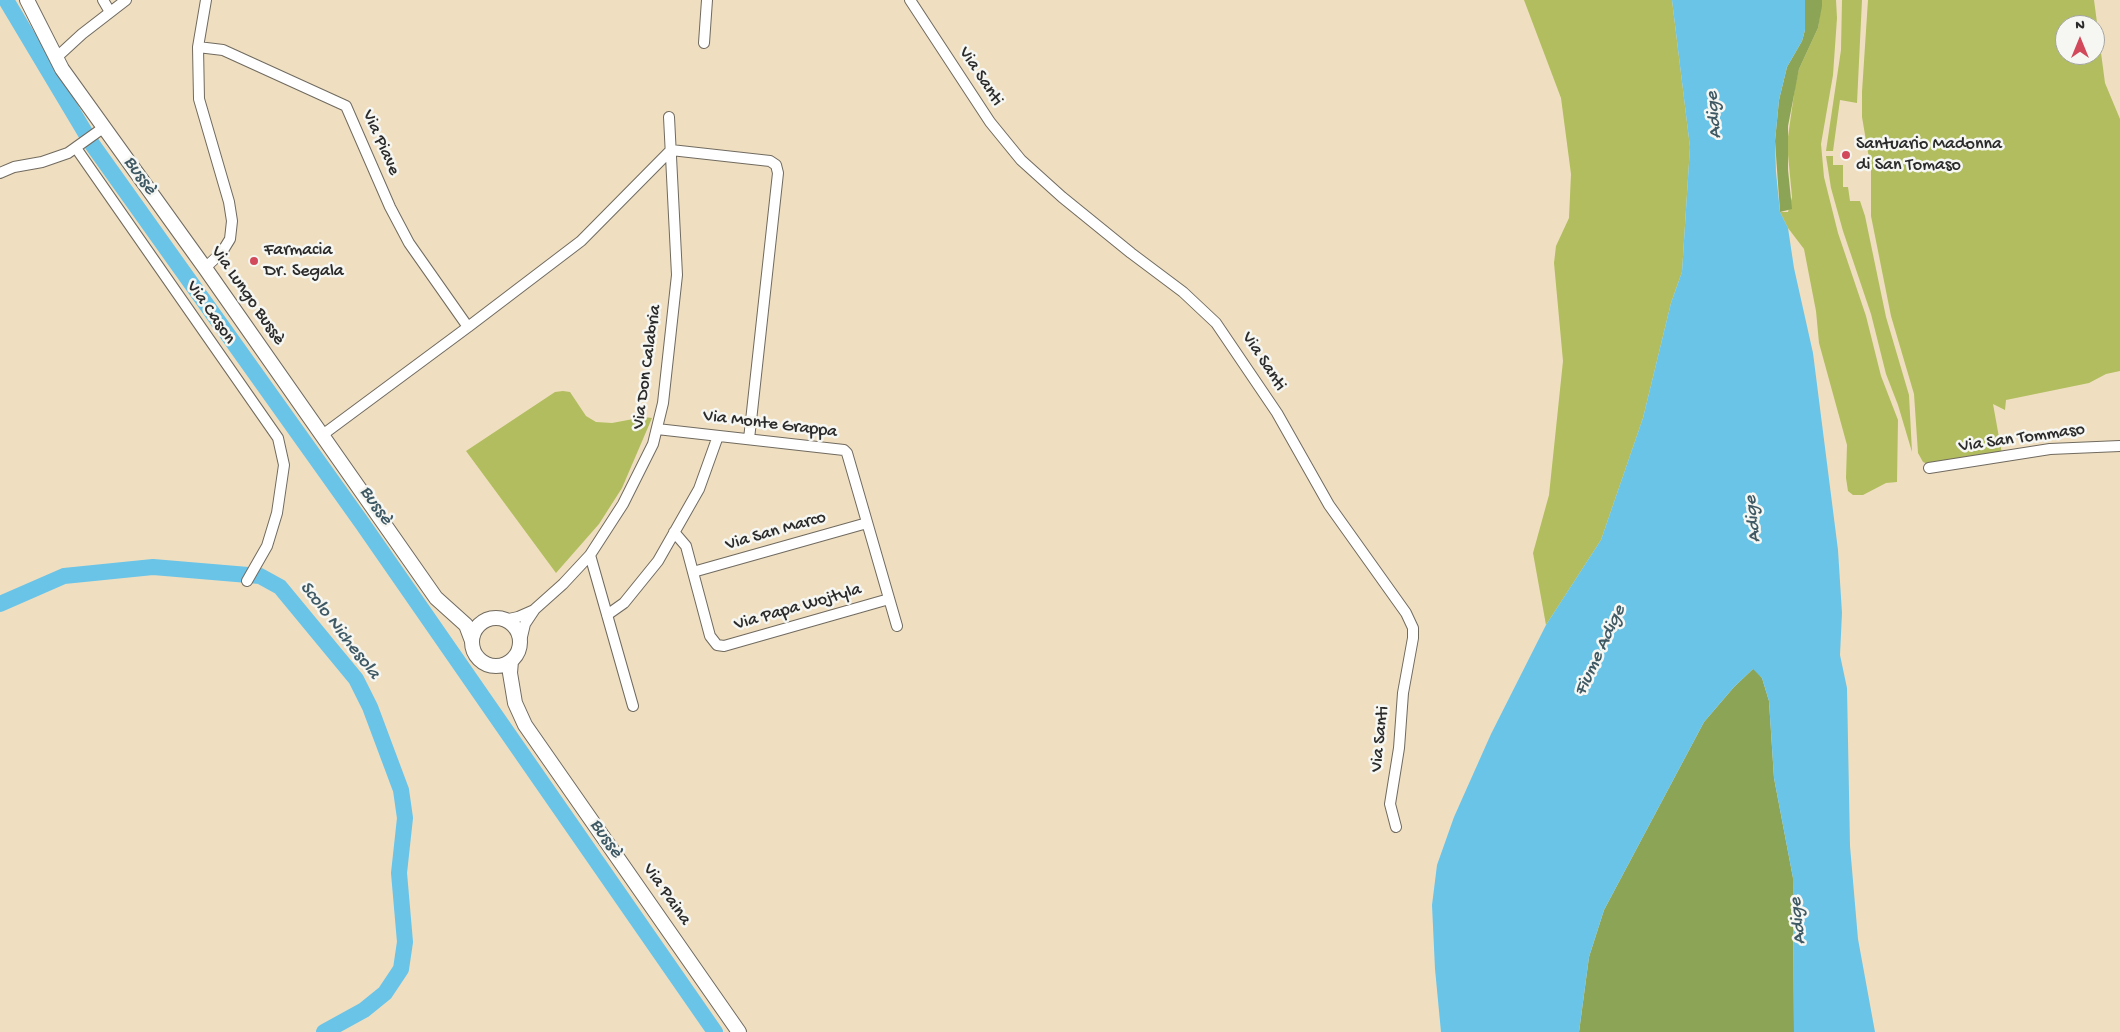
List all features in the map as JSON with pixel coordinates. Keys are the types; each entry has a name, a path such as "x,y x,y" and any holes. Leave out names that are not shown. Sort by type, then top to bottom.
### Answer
{"main road":[{"name":"Via Lungo Bussè","path":"27,0 62,69 205,268 436,598 466,625 472,641"},
{"name":"Via Lungo Bussè","path":"447,608 471,620 486,621"},
{"path":"494,619 504,620 516,628 520,649 512,661 497,666 489,665 476,656 472,641 476,629 486,621 494,619"},
{"name":"Via Paina","path":"512,661 510,673 515,703"},
{"name":"Via Paina","path":"489,665 501,676 525,725 739,1032"}],"street":[{"path":"103,0 110,12"},
{"path":"57,57 126,0"},
{"path":"205,268 222,252 230,239 232,221 229,202 199,99 198,47 201,20 206,0"},
{"path":"704,43 707,0"},
{"name":"Via Santi","path":"910,0 990,122 1021,160 1100,228 1183,292 1216,323 1230,340 1277,413 1330,505 1406,614 1413,628 1403,693 1399,748 1390,804 1396,827"},
{"name":"Via Piave","path":"198,47 228,52 346,106 390,207 409,244 468,327"},
{"name":"Via Don Calabria","path":"520,641 525,624 535,609 563,584 590,554 623,504 654,444 663,403 677,275 669,117"},
{"path":"0,173 14,167 57,157 76,148 103,128"},
{"name":"Via Cason","path":"76,148 278,438 284,465 277,512 267,546 247,581"},
{"path":"322,436 581,241 671,150 770,161 776,165 778,173 749,439"},
{"name":"Via Monte Grappa","path":"657,428 844,450 847,452 897,626"},
{"path":"607,615 618,609 630,597 658,561 699,489 718,436"},
{"name":"Via San Tommaso","path":"1930,468 2050,449 2120,446"},
{"name":"Via San Marco","path":"693,572 867,523"},
{"name":"Via Papa Wojtyla","path":"674,532 686,546 710,636 717,645 724,646 889,599"},
{"path":"590,554 633,706"},
{"name":"Via Don Calabria","path":"504,620 518,617 535,609"}],"green space":[{"path":"1524,0 1672,0 1690,147 1682,272 1671,303 1643,418 1601,540 1546,625 1533,553 1549,495 1563,361 1554,263 1556,246 1569,218 1571,174 1561,98"},
{"path":"1805,0 1822,0 1822,6 1818,28 1799,69 1788,126 1788,170 1792,209 1780,212 1775,141 1779,100 1787,67 1802,41 1805,30"},
{"path":"1822,0 1836,0 1837,18 1833,75 1821,144 1824,177 1838,233 1866,316 1881,376 1898,420 1897,482 1886,483 1863,495 1853,495 1848,491 1846,478 1847,445 1819,343 1816,311 1804,249 1788,228 1780,212 1788,212 1792,197 1787,144 1795,87 1799,69 1818,28"},
{"path":"1842,0 1862,0 1857,103 1840,100 1833,151 1826,151 1841,50"},
{"path":"1868,0 2094,0 2096,15 2055,15 2055,65 2103,65 2105,83 2120,119 2120,371 2106,374 2089,383 2006,400 2005,410 1993,404 2002,454 1930,465 1923,462 1918,453 1914,394 1891,316 1871,216 1871,170 1862,117"},
{"path":"1826,156 1833,156 1833,165 1843,165 1843,187 1848,187 1850,201 1860,201 1865,216 1886,317 1909,395 1912,452 1898,405 1886,374 1871,314 1843,231 1831,188"},
{"path":"555,392 570,392 586,416 596,422 612,423 644,417 652,418 622,488 599,524 556,573 466,451"},
{"path":"1754,668 1762,678 1769,701 1774,778 1793,878 1794,1032 1579,1032 1589,957 1604,910 1704,722 1734,687"}],"water":[{"path":"1672,0 1805,0 1805,30 1802,41 1787,67 1779,100 1775,141 1776,172 1780,212 1788,228 1794,268 1813,353 1838,550 1842,613 1840,655 1847,688 1850,846 1858,939 1875,1032 1794,1032 1793,878 1774,778 1769,701 1762,678 1753,669 1734,687 1704,722 1604,910 1589,957 1579,1032 1441,1032 1435,969 1432,905 1437,865 1454,817 1491,734 1546,625 1601,540 1643,418 1671,303 1682,272 1690,147"}],"waterway":[{"name":"Bussè","path":"6,0 92,144 362,523 715,1032"},
{"name":"Scolo Nichesola","path":"0,604 64,576 153,567 260,576 280,587 356,679 370,707 401,790 405,818 399,873 405,942 401,969 385,993 364,1010 324,1032"}],"place":[{"name":"Santuario Madonna di San Tomaso","path":"1846,155"},
{"name":"Farmacia Dr. Segala","path":"254,261"}],"water label":[{"name":"Adige","path":"1715,115"},
{"name":"Adige","path":"1754,519"},
{"name":"Fiume Adige","path":"1601,651"},
{"name":"Adige","path":"1799,921"}]}
